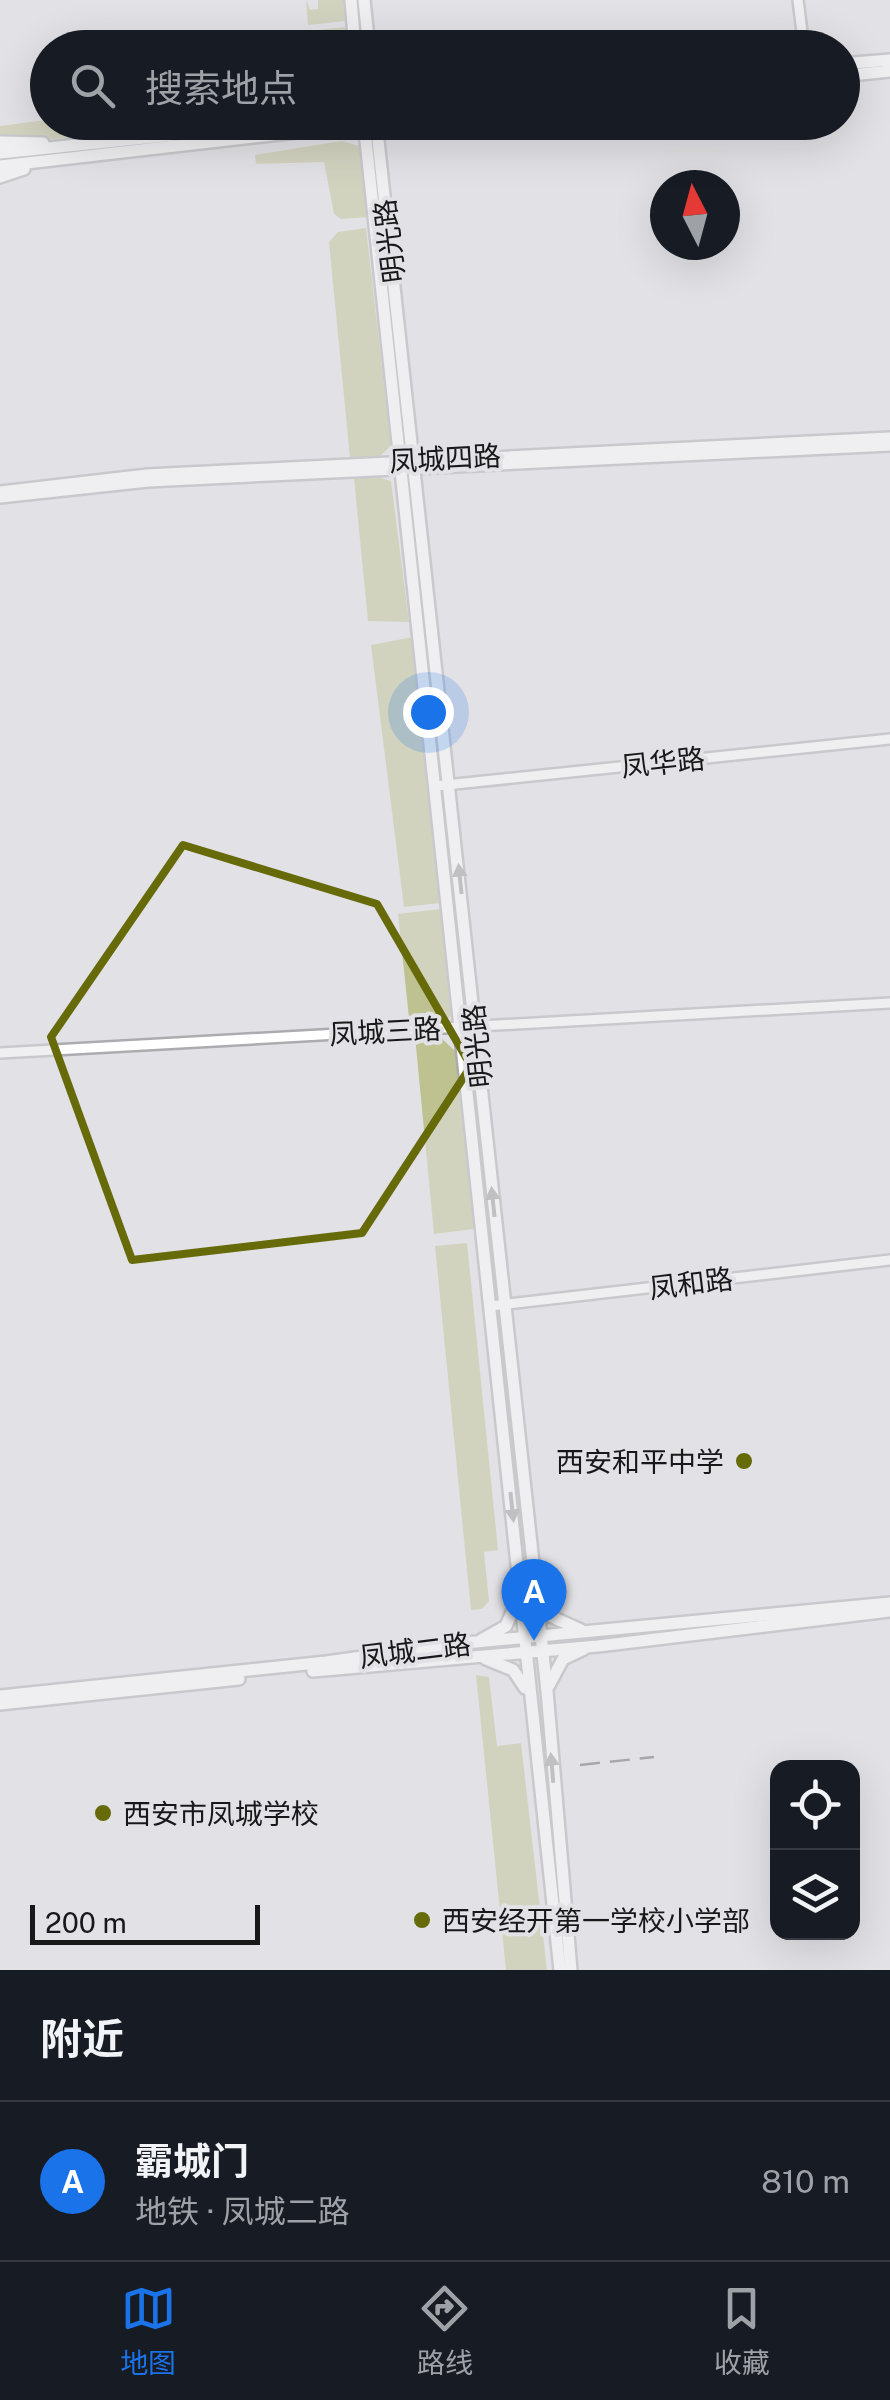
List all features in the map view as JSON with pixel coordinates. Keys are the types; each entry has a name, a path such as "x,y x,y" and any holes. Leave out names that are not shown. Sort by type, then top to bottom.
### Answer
{"main road":[{"path":"351,0 354,30"},
{"path":"364,0 367,30"},
{"path":"860,62 890,60"},
{"path":"860,74 890,71"},
{"path":"0,153 125,140"},
{"path":"0,166 223,140"},
{"name":"明光路","path":"372,140 443,786 475,1026 519,1582 560,1970"},
{"path":"0,142 77,145"},
{"path":"0,177 50,160"},
{"name":"明光路","path":"443,786 460,1027 534,1580 572,1970"},
{"path":"534,1580 550,1616 563,1625 590,1631"},
{"path":"470,1642 497,1633 510,1620 519,1582"},
{"name":"凤城二路","path":"540,1644 590,1631 890,1603"},
{"name":"凤城二路","path":"0,1696 470,1642 598,1646 890,1611"},
{"name":"凤城二路","path":"0,1704 476,1657 525,1645"},
{"path":"547,1692 551,1674 563,1659 598,1646"},
{"path":"476,1657 512,1670 531,1704"}],"street":[{"path":"798,0 802,30"},
{"name":"凤城四路","path":"409,465 890,437"},
{"name":"凤城四路","path":"0,494 147,474 890,446"},
{"name":"凤华路","path":"443,786 890,739"},
{"name":"凤城三路","path":"0,1054 890,1002"},
{"name":"凤和路","path":"497,1305 890,1260"}],"highlighted area":[{"path":"183,845 377,904 471,1066 362,1233 132,1260 51,1037"}],"green space":[{"path":"306,0 310,10 318,9 318,0 343,0 345,21 308,25"},
{"path":"30,122 30,140 42,140 0,144 0,126"},
{"path":"342,141 362,147 369,217 341,219 334,214 324,162 256,164 255,155"},
{"path":"366,228 391,446 379,457 350,458 329,242 338,232"},
{"path":"354,478 391,481 409,622 368,621"},
{"path":"413,637 440,903 404,907 371,645"},
{"path":"440,909 451,1016 443,1025 410,1027 398,914"},
{"path":"438,1035 455,1051 474,1229 434,1234 415,1036"},
{"path":"467,1243 498,1550 484,1552 489,1601 482,1609 471,1610 435,1246"},
{"path":"476,1675 489,1677 497,1746 521,1743 547,1970 506,1970"}],"railway":[{"path":"580,1765 654,1757"}],"place":[{"name":"西安和平中学","path":"744,1461"},
{"name":"霸城门","path":"534,1641"},
{"name":"西安市凤城学校","path":"103,1813"},
{"name":"西安经开第一学校小学部","path":"422,1920"}]}
